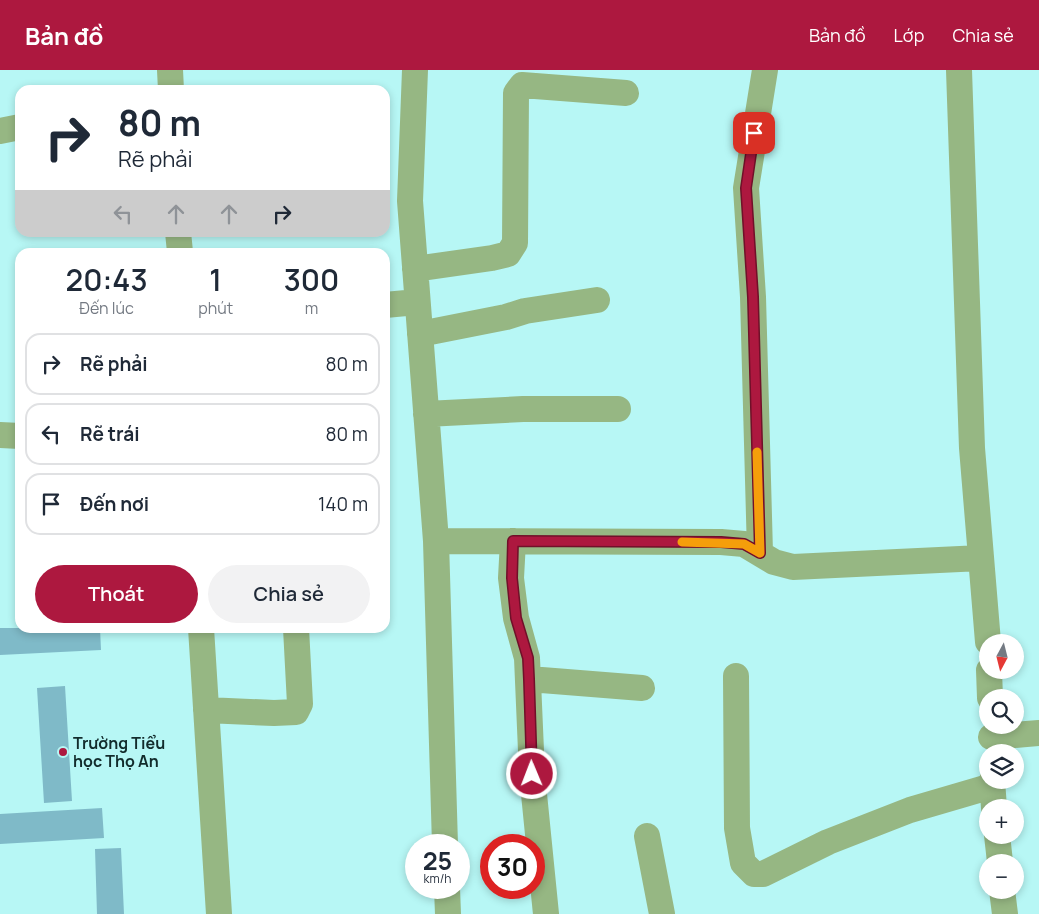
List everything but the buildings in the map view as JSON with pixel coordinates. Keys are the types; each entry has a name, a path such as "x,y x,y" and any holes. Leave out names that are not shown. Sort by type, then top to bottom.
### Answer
{"street":[{"path":"170,70 170,85"},
{"path":"415,70 409,181 436,541 445,834"},
{"path":"760,553 753,297 746,188 765,70"},
{"path":"959,70 972,448 987,634"},
{"path":"415,268 492,258 508,254 515,243 516,93 522,85 626,93"},
{"path":"0,131 15,128"},
{"path":"420,334 506,317 525,311 596,300"},
{"path":"390,304 417,302"},
{"path":"426,414 523,409 618,409"},
{"path":"0,435 15,436"},
{"path":"436,541 721,542 744,544 774,562 793,567 981,558"},
{"path":"513,541 512,578 516,618 528,658 532,774 546,914"},
{"path":"201,633 219,914"},
{"path":"206,710 296,712 300,704 296,633"},
{"path":"736,676 737,828 743,863 754,874 763,874 828,842 910,810 993,791"},
{"path":"529,679 642,688"},
{"path":"991,738 1039,734"},
{"path":"647,836 662,914"},
{"path":"447,899 448,914"},
{"path":"1003,899 1005,914"}],"slow traffic":[{"path":"682,542 744,544 760,553 757,452"}],"place":[{"name":"Trường Tiểu học Thọ An","path":"63,752"}],"route":[{"path":"532,774 528,658 516,618 512,578 513,541 721,542 744,544 760,553 753,297 746,188 754,133"}]}
